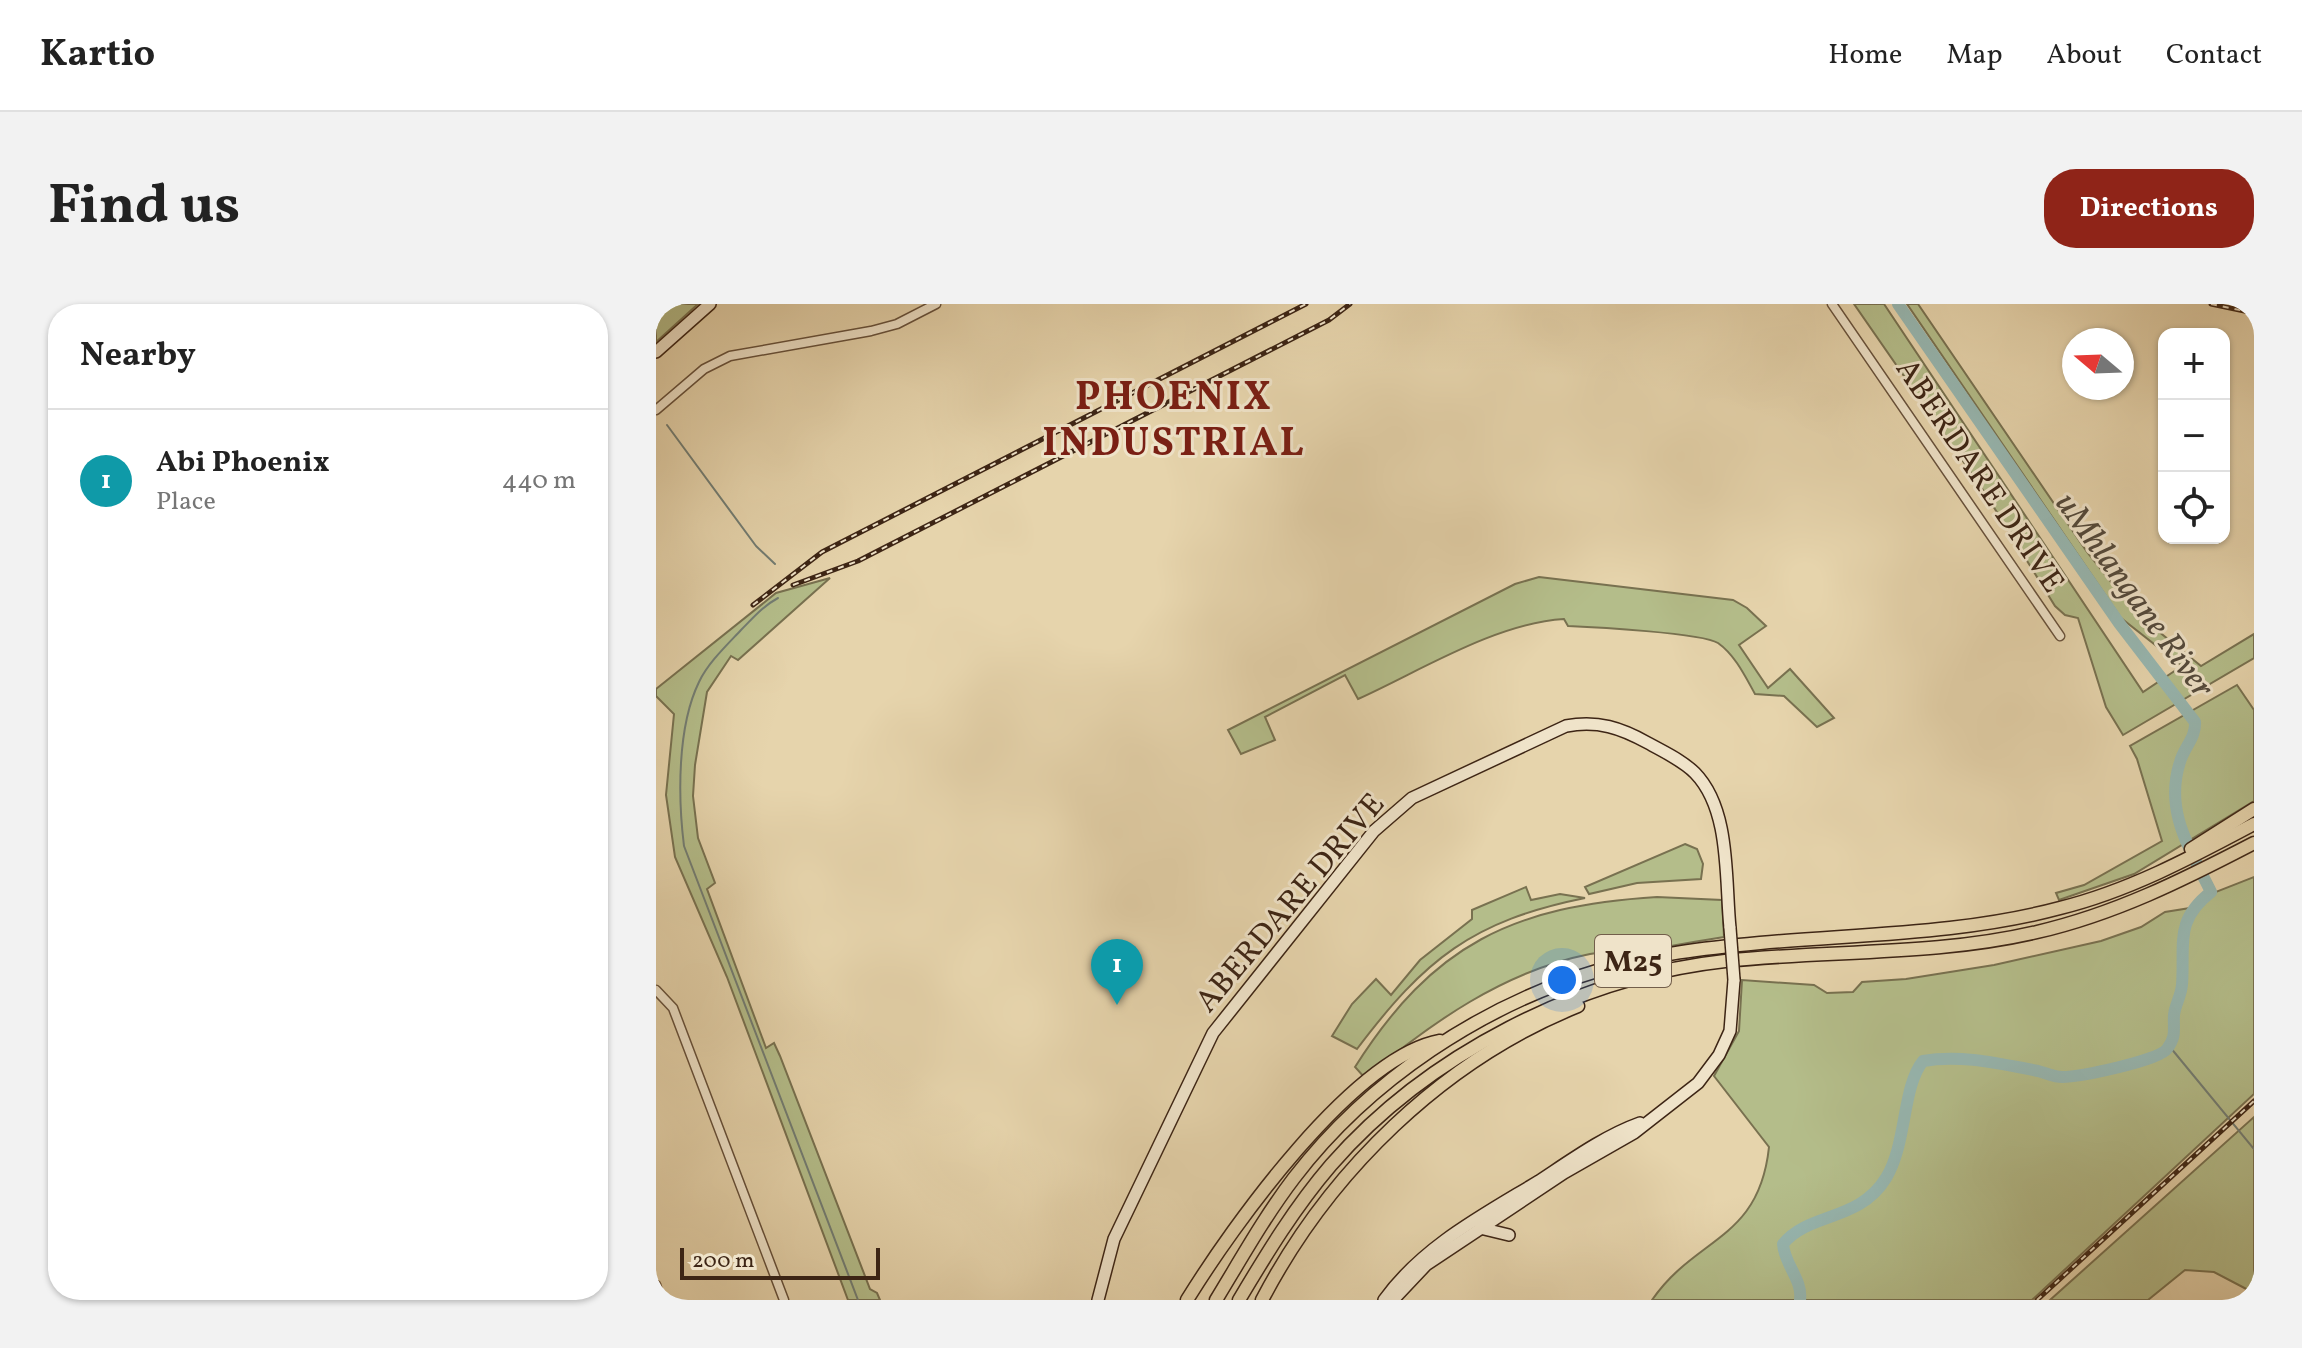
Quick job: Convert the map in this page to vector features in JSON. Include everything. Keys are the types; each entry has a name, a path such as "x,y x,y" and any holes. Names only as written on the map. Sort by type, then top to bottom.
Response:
{"main road":[{"path":"2175,862 2254,809"},
{"path":"2175,862 2254,824"},
{"name":"M25","path":"1239,1300 1295,1210 1330,1166 1370,1126 1406,1095 1455,1062 1540,1014 1614,986 1695,966 2011,937 2073,923 2162,894 2254,843"},
{"path":"2204,873 2254,853"},
{"name":"M25","path":"1216,1300 1268,1214 1319,1148 1372,1096 1448,1041 1541,991 1636,961 1716,948 2001,921 2088,900 2175,862"},
{"path":"1262,1300 1303,1228 1378,1141 1456,1076 1493,1051 1572,1008 1615,991 1695,971 1747,964 1934,952 2030,940 2116,916 2162,894"},
{"path":"1187,1300 1254,1202 1312,1132 1403,1057 1430,1043 1448,1041"}],"street":[{"path":"656,352 710,304"},
{"name":"ABERDARE DRIVE","path":"1832,304 2060,636"},
{"path":"656,410 704,369 730,356 871,331 930,305"},
{"name":"ABERDARE DRIVE","path":"1098,1300 1100,1280 1114,1239 1213,1033 1374,831 1412,798 1566,726 1594,723 1619,728 1683,763 1705,787 1717,815 1730,928 1733,1017 1719,1055 1698,1083 1632,1130"},
{"path":"656,990 673,1008 784,1300"},
{"path":"1393,1300 1426,1265 1632,1130"},
{"path":"1384,1300 1407,1271 1450,1237 1632,1130"},
{"path":"1480,1228 1509,1235"},
{"path":"656,1285 661,1300"}],"green space":[{"path":"656,304 698,304 656,342"},
{"path":"1854,304 1884,304 2143,692 2182,666 2121,618 1907,304 1918,304 2087,552 2136,613 2201,666 2254,634 2254,658 2123,735 2106,707 2078,618 2065,615 2055,606 1985,493"},
{"path":"1539,577 1733,600 1766,626 1739,645 1768,688 1790,669 1834,718 1817,727 1784,696 1755,694 1735,660 1718,643 1708,639 1670,633 1568,626 1564,619 1538,622 1485,639 1358,699 1345,675 1265,717 1275,740 1241,754 1228,730 1515,584"},
{"path":"830,578 738,660 731,656 707,692 693,796 698,838 715,883 707,889 766,1048 774,1043 780,1056 870,1289 877,1293 880,1300 848,1300 727,977 675,857 666,795 674,714 656,696 656,689 776,593"},
{"path":"2237,685 2254,710 2254,801 2134,874 2059,900 2056,893 2084,885 2162,841 2137,759 2130,746"},
{"path":"1685,844 1697,849 1703,864 1701,879 1637,883 1589,894 1585,887"},
{"path":"2254,877 2254,1094 2032,1300 1652,1300 1687,1262 1739,1220 1753,1202 1763,1178 1769,1147 1714,1076 1739,1031 1742,980 1814,985 1827,993 1853,992 1862,982 1906,979 1994,965 2101,941 2141,927 2165,912 2196,907 2213,893"},
{"path":"1526,887 1531,900 1560,894 1585,898 1511,919 1454,948 1405,991 1357,1049 1332,1036 1352,1004 1376,979 1391,995 1420,960 1472,919 1472,910"},
{"path":"1657,897 1722,900 1724,937 1639,951 1590,954 1558,962 1498,986 1470,1002 1416,1038 1365,1078 1355,1067 1384,1025 1415,990 1447,962 1481,939 1519,922 1560,910"},
{"path":"2254,1117 2254,1293 2214,1272 2185,1270 2148,1300 2050,1300"}],"waterway":[{"name":"uMhlangane River","path":"1800,1300 1799,1286 1783,1244 1806,1226 1862,1202 1886,1178 1898,1149 1911,1085 1923,1061 1981,1061 2062,1077 2118,1068 2161,1054 2173,1036 2182,985 2186,923 2199,903 2211,892 2188,845 2175,797 2180,762 2194,733 2195,722 2119,623 1898,304"},
{"path":"667,425 756,546 775,564"},
{"path":"778,598 758,612 718,655 703,675 692,700 681,763 684,846 858,1300"},
{"path":"2175,1038 2170,1047 2254,1149"}],"railway":[{"path":"753,605 822,552 1306,304"},
{"path":"793,585 858,561 1329,320 1350,304"},
{"path":"2211,304 2254,313"},
{"path":"2037,1300 2254,1101"}],"place":[{"name":"Abi Phoenix","path":"1117,1005"}],"district":[{"name":"PHOENIX INDUSTRIAL","path":"1174,418"}]}
